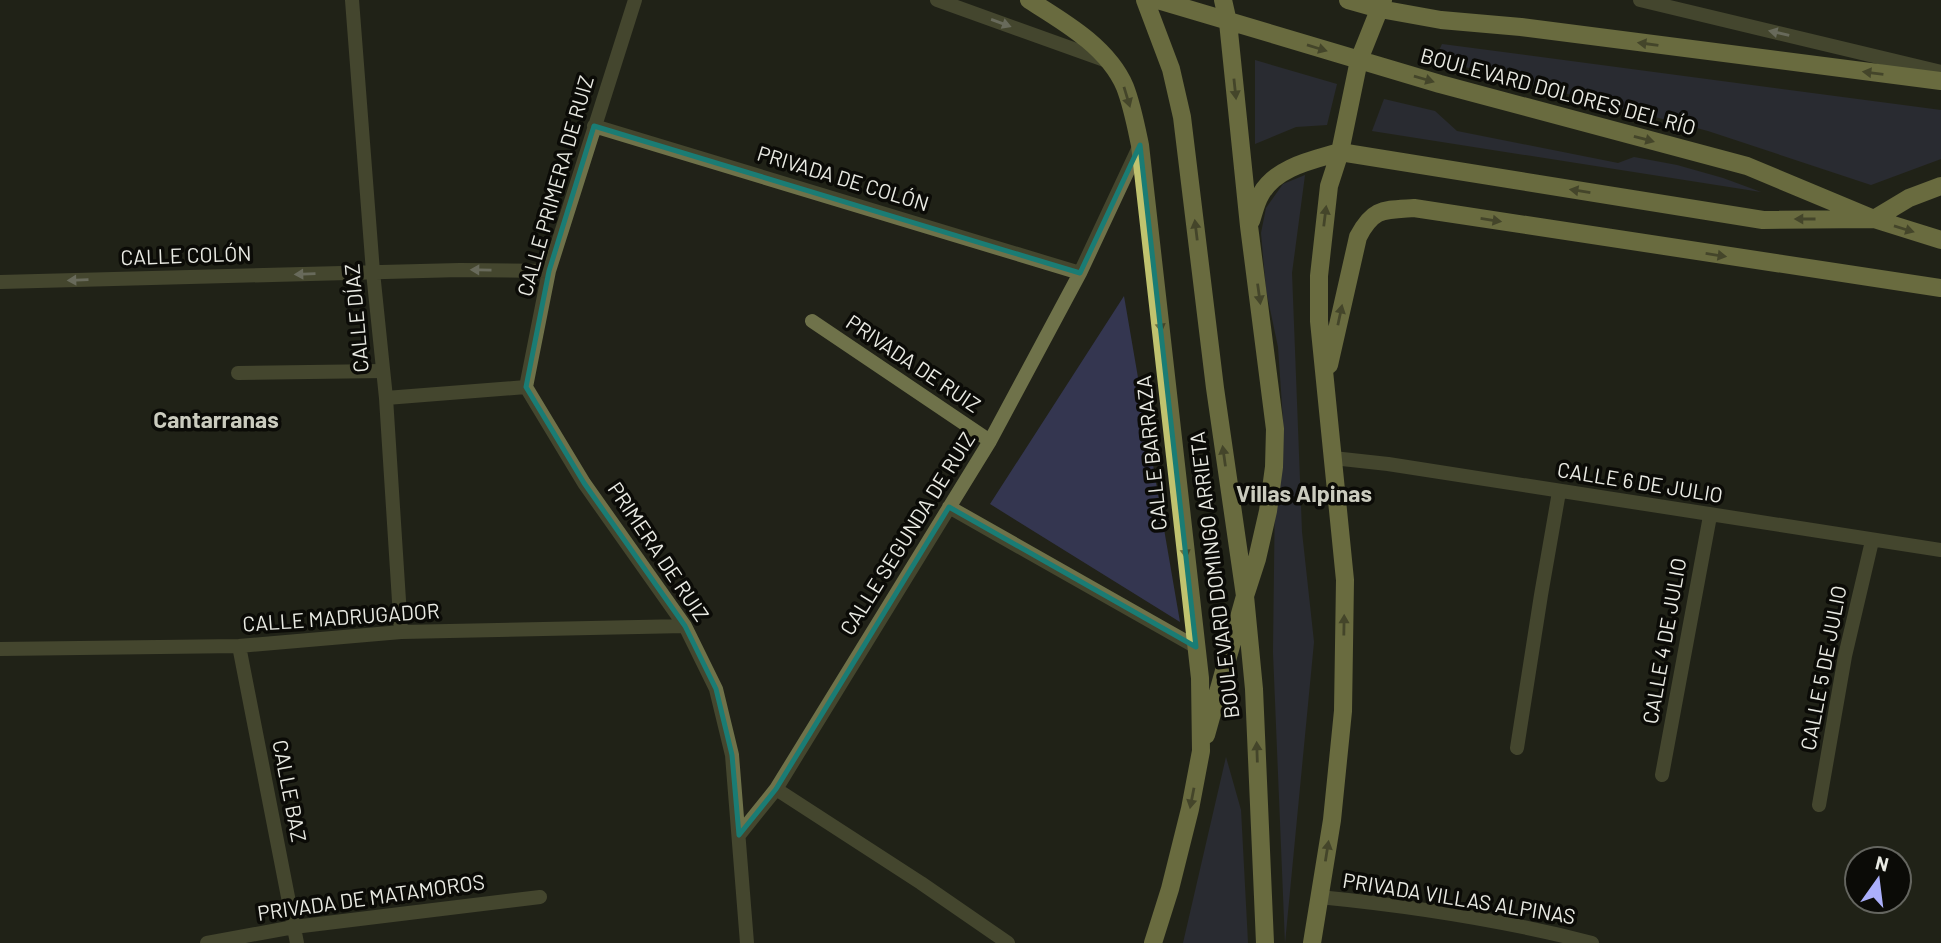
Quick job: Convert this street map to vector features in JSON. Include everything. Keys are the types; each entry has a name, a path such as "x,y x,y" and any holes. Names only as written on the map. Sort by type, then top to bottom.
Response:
{"main road":[{"name":"CALLE BARRAZA","path":"1029,0 1071,27 1110,62 1125,87 1140,145 1200,678 1200,751 1170,889 1153,943"},
{"name":"BOULEVARD DOMINGO ARRIETA","path":"1145,0 1171,69 1182,117 1215,388 1245,596 1254,689 1265,943"},
{"name":"BOULEVARD DOLORES DEL RÍO","path":"1158,0 1359,60 1747,166 1874,219 1941,240"},
{"path":"1200,751 1257,559 1268,512 1274,467 1275,429 1249,226 1228,22 1223,0"},
{"name":"BOULEVARD DOLORES DEL RÍO","path":"1348,0 1381,4 1441,20 1521,27 1941,81"},
{"path":"1312,943 1332,820 1343,711 1345,580 1319,321 1319,275 1329,186 1340,152 1359,60 1381,4"},
{"path":"1249,226 1261,193 1278,177 1297,164 1340,152 1763,220 1874,219 1909,198 1941,186"},
{"path":"1325,382 1358,237 1368,218 1388,210 1414,208 1941,288"}],"street":[{"name":"CALLE DÍAZ","path":"352,0 373,272 386,398 401,632"},
{"name":"CALLE PRIMERA DE RUIZ","path":"526,387 549,271 635,0"},
{"path":"937,0 1110,62"},
{"path":"1640,0 1941,72"},
{"name":"PRIVADA DE COLÓN","path":"594,126 1080,273"},
{"name":"CALLE SEGUNDA DE RUIZ","path":"739,835 776,789 990,441 1080,273 1140,145"},
{"name":"CALLE COLÓN","path":"0,282 373,272 549,271"},
{"name":"PRIVADA DE RUIZ","path":"812,321 990,441"},
{"path":"238,373 383,372"},
{"path":"386,398 526,387"},
{"name":"PRIMERA DE RUIZ","path":"526,387 584,482 685,626 716,689 732,755 739,835"},
{"name":"CALLE 6 DE JULIO","path":"1333,458 1388,464 1941,550"},
{"path":"1517,748 1559,492"},
{"path":"949,507 1196,647"},
{"name":"CALLE 4 DE JULIO","path":"1662,775 1710,516"},
{"name":"CALLE 5 DE JULIO","path":"1819,805 1845,656 1872,541"},
{"name":"CALLE MADRUGADOR","path":"0,649 239,646 401,632 685,626"},
{"name":"CALLE BAZ","path":"239,646 297,943"},
{"path":"776,789 1008,943"},
{"path":"739,835 747,943"},
{"name":"PRIVADA DE MATAMOROS","path":"207,943 294,927 540,897"},
{"name":"PRIVADA VILLAS ALPINAS","path":"1319,897 1371,902 1538,929 1592,943"}],"highlighted area":[{"path":"594,126 1080,273 1140,145 1196,647 949,507 776,789 739,835 732,755 716,689 685,626 584,483 526,387 549,271"}],"shaded area":[{"path":"1442,44 1941,110 1941,159 1871,185 1708,131 1435,59"},
{"path":"1255,60 1337,84 1327,125 1296,127 1255,144"},
{"path":"1384,99 1435,111 1457,131 1618,163 1634,157 1677,165 1761,192 1372,131"},
{"path":"1305,175 1292,273 1302,532 1314,642 1285,943 1273,652 1275,489 1283,420 1278,347 1266,290 1261,233 1266,208 1283,184"},
{"path":"1124,296 1180,622 990,504"},
{"path":"1226,757 1241,810 1248,943 1183,943"}],"district":[{"name":"Cantarranas","path":"216,420"},
{"name":"Villas Alpinas","path":"1304,494"}]}
